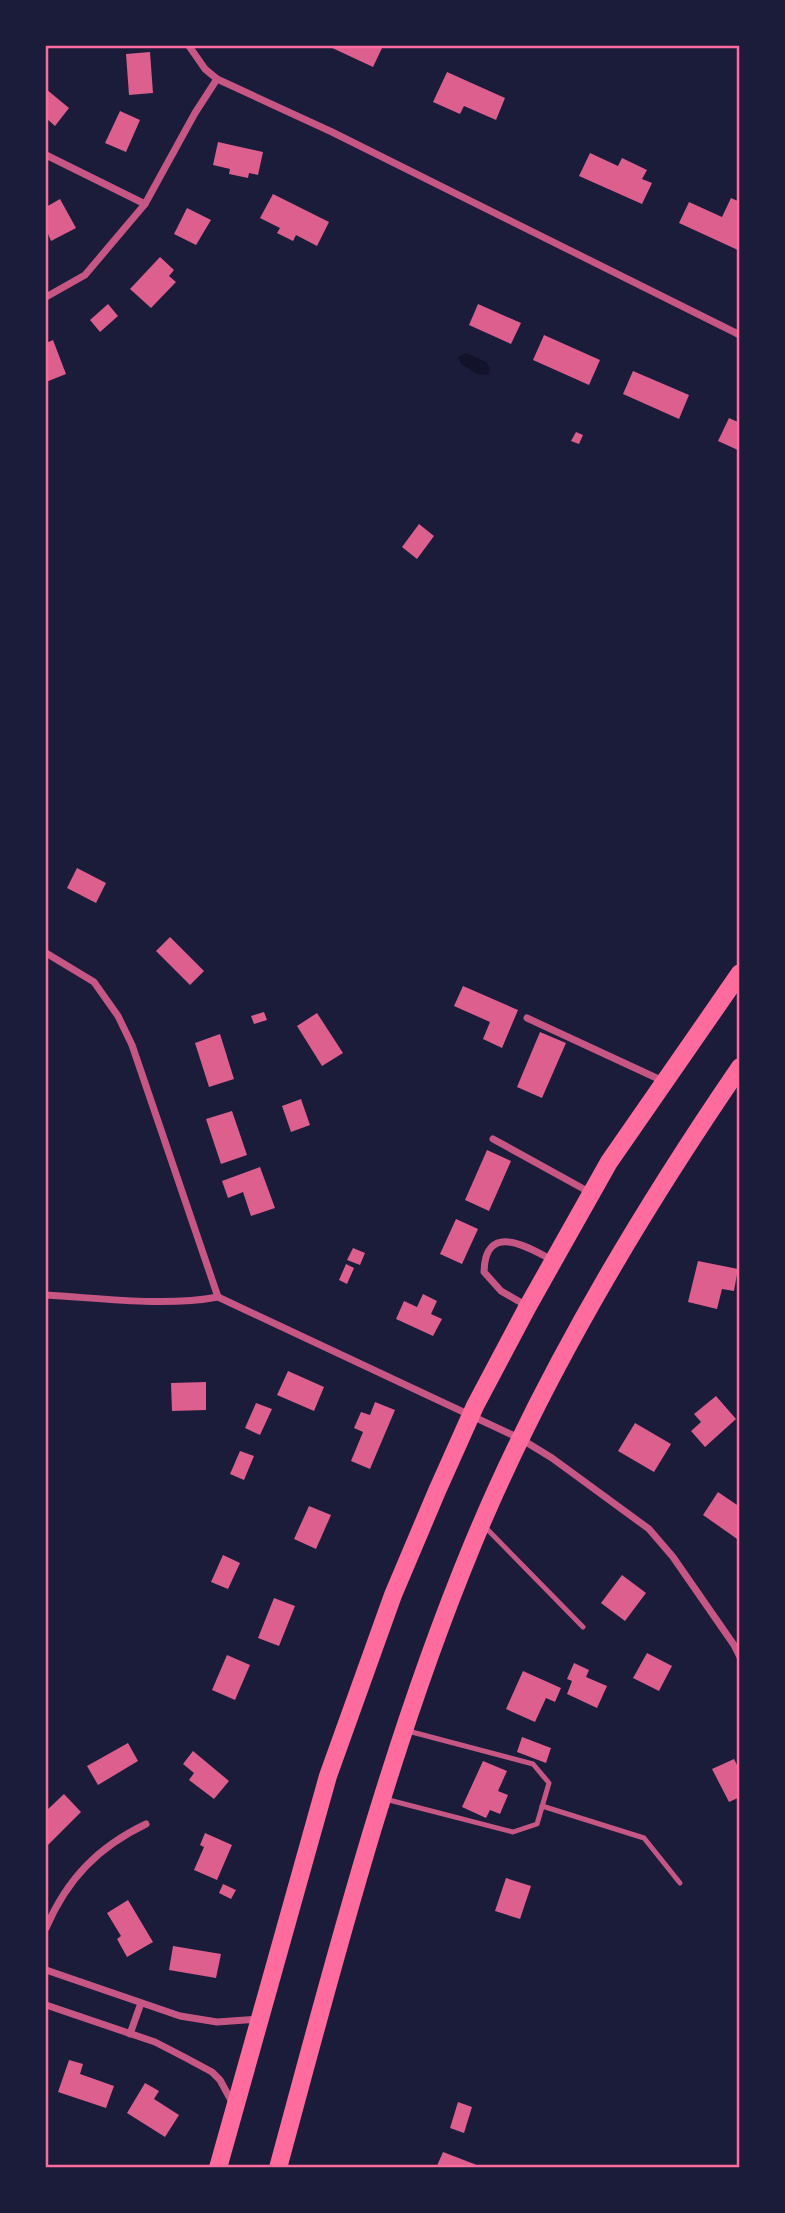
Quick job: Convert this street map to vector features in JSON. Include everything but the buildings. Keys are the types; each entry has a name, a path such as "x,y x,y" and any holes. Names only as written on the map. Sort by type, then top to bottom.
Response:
{"highway":[{"path":"218,2168 328,1776 347,1719 393,1595 471,1416 528,1306 609,1163 740,973"},
{"path":"278,2168 382,1798 438,1632 482,1524 521,1439 608,1275 740,1067"}],"street":[{"path":"189,46 205,69 217,79 332,132 740,335"},
{"path":"46,297 85,275 145,204 217,79"},
{"path":"46,155 145,204"},
{"path":"46,953 94,982 118,1016 132,1045 218,1297"},
{"path":"527,1018 664,1081"},
{"path":"492,1139 592,1194"},
{"path":"528,1306 500,1291 484,1272 484,1260 490,1248 499,1242 516,1242 553,1261"},
{"path":"46,1295 184,1301 218,1297 521,1439 592,1485 649,1529 696,1588 740,1657"},
{"path":"46,1928 65,1892 101,1850 120,1836 146,1824"},
{"path":"46,1970 141,2003 203,2020 260,2019"},
{"path":"130,2034 141,2003"},
{"path":"46,2005 155,2042 212,2072 220,2080 235,2106"}],"lane":[{"path":"482,1524 583,1627"},
{"path":"382,1798 513,1832 537,1824 549,1783 533,1764 404,1729"},
{"path":"542,1806 644,1838 680,1883"}],"shaded area":[{"path":"466,353 486,362 490,368 488,375 477,374 461,364 458,357"}]}
